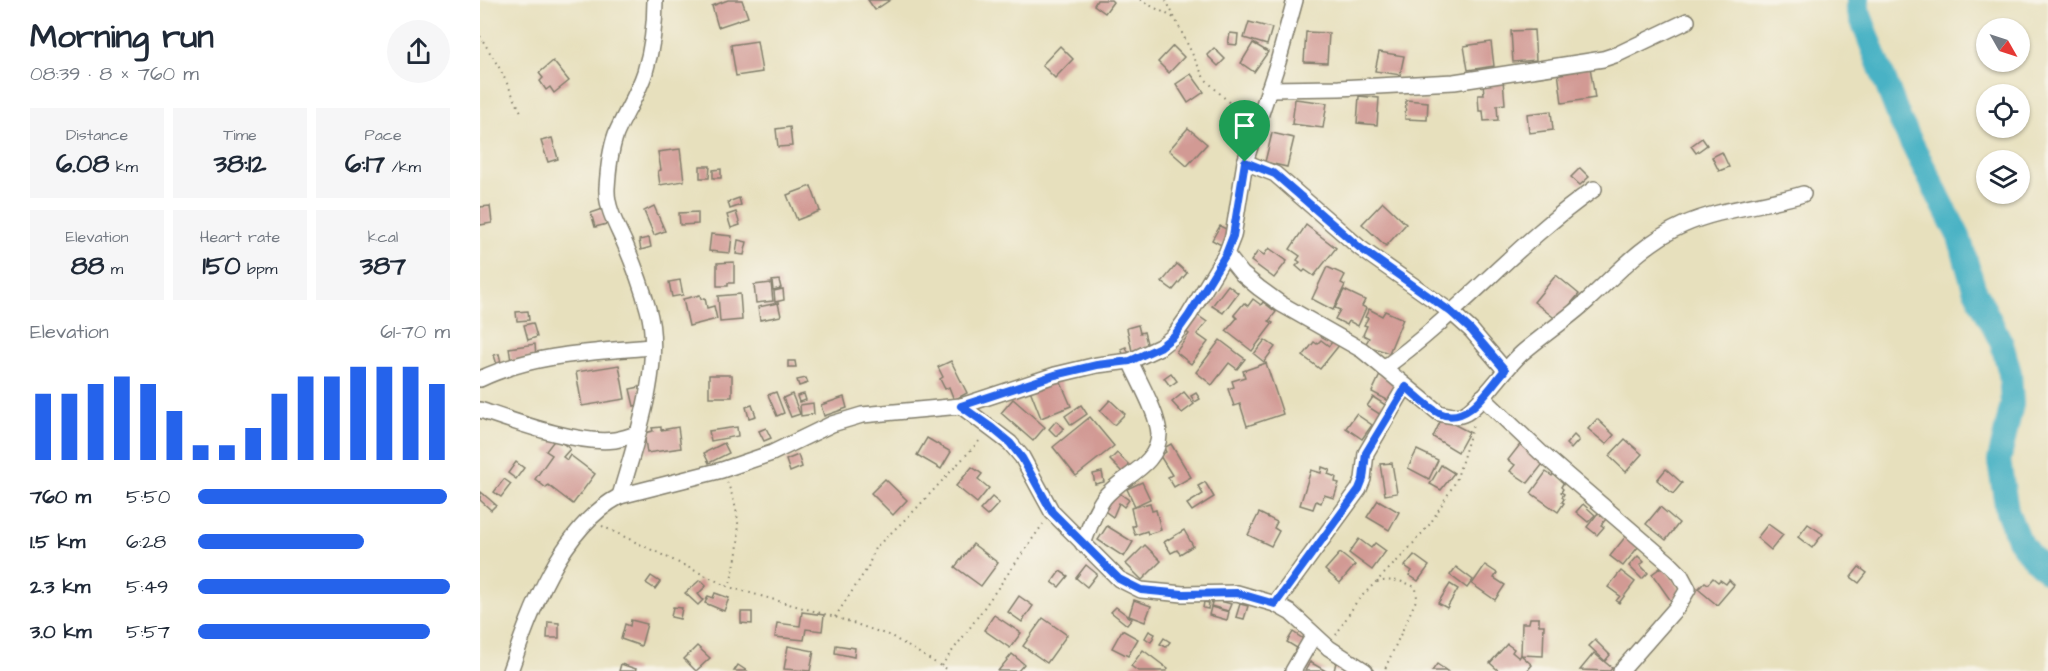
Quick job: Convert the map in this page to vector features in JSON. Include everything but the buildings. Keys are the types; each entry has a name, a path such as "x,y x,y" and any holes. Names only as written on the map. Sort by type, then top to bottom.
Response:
{"street":[{"path":"620,496 648,391 652,366 649,311 639,279 610,211 607,191 616,135 645,72 651,48 655,0"},
{"path":"510,671 543,586 567,546 588,519 620,496 722,470 772,453 832,424 862,415 961,406 1055,375 1097,365 1130,361 1160,347 1174,336 1226,254 1233,236 1245,162 1295,0"},
{"path":"1269,89 1454,82 1603,59 1634,47 1660,32 1687,21"},
{"path":"1245,162 1275,174 1360,248 1451,312 1471,330 1505,370"},
{"path":"1384,368 1413,348 1544,228 1594,189"},
{"path":"1226,254 1242,274 1281,304 1362,350 1439,413 1451,416 1467,412 1519,356 1640,254 1681,225 1755,204 1803,194"},
{"path":"480,379 501,369 533,361 576,354 651,347"},
{"path":"1083,544 1093,515 1105,497 1145,464 1157,447 1159,432 1154,414 1130,361"},
{"path":"1275,604 1359,489 1363,479 1366,453 1406,387"},
{"path":"1479,401 1680,574 1688,589 1684,597 1621,671"},
{"path":"961,406 1010,443 1022,458 1052,512 1119,579 1141,590 1183,594 1237,593 1275,604 1291,614 1357,669"},
{"path":"480,410 546,430 595,440 614,440 637,434"},
{"path":"1293,671 1314,635"}],"path":[{"path":"1140,0 1176,19"},
{"path":"1166,0 1204,78 1256,128"},
{"path":"480,36 500,69 521,112"},
{"path":"1329,648 1357,601 1430,524 1456,480 1479,401"},
{"path":"835,617 868,567 875,548 914,511 992,428"},
{"path":"722,470 732,494 740,525 738,557 729,587"},
{"path":"941,666 1052,512"},
{"path":"588,519 729,587 835,617 891,636 949,671"},
{"path":"1374,583 1386,580 1398,581 1416,588 1417,598 1401,629 1384,671"}],"waterway":[{"path":"1858,0 1858,10 1900,120 1959,237 1974,288 2002,344 2010,373 2012,404 1999,461 2007,511 2018,539 2030,555 2048,572"}],"route":[{"path":"1245,162 1275,174 1360,248 1451,312 1471,330 1505,370 1476,404 1460,415 1451,416 1439,413 1406,387 1370,444 1364,461 1363,479 1352,501 1275,604 1237,593 1183,594 1141,590 1119,579 1052,512 1022,458 1010,443 961,406 1055,375 1097,365 1130,361 1160,347 1174,336 1226,254 1233,236 1245,162"}]}
